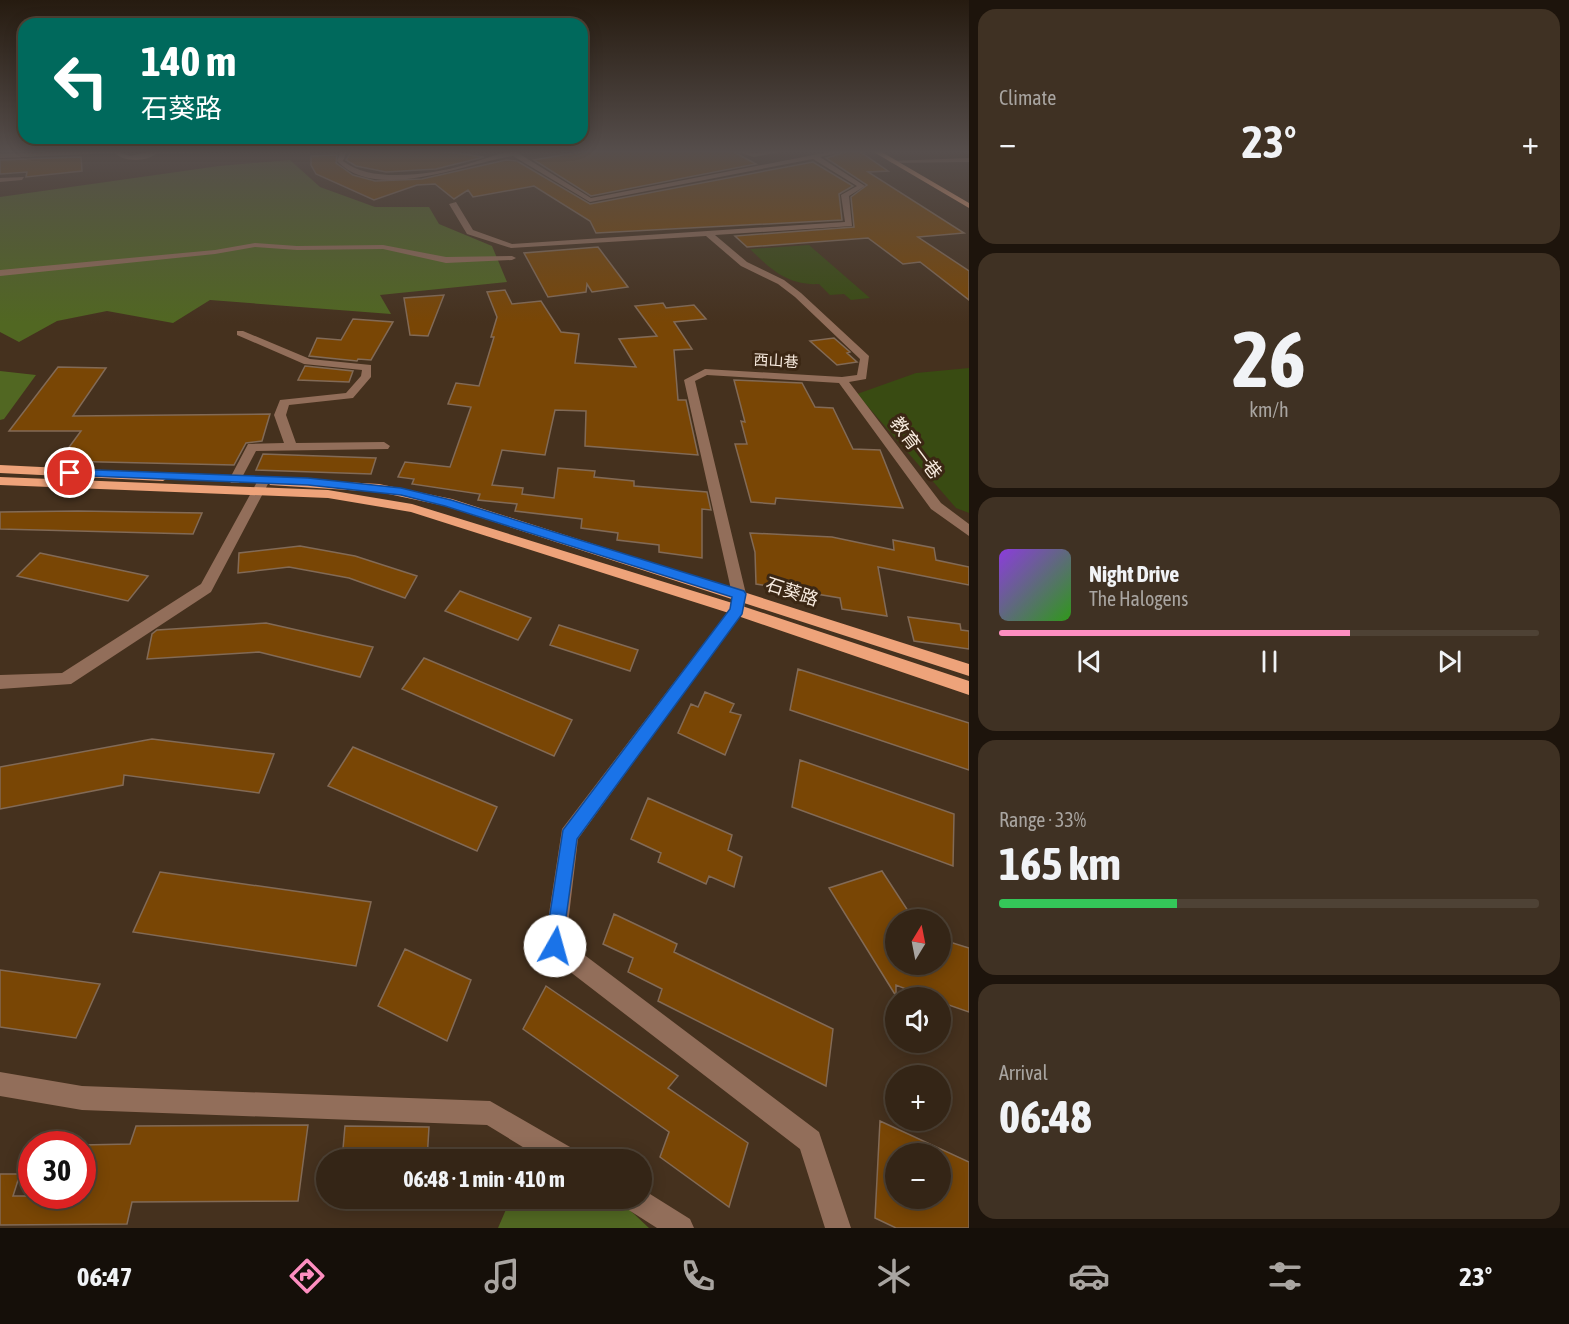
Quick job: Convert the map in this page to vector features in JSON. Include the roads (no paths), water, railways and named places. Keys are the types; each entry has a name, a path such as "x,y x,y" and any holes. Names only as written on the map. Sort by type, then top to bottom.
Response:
{"main road":[{"path":"0,469 235,480 261,486"},
{"path":"0,481 261,486 354,497 432,513 738,602 969,688"},
{"name":"石葵路","path":"738,602 969,670"}],"street":[{"path":"456,208 470,232 511,246 849,224 847,208"},
{"path":"708,233 744,264 781,282 798,294 865,358 862,377 842,380"},
{"path":"0,273 215,252 255,245 297,248 383,247 446,260 512,258"},
{"path":"240,333 308,362 367,366 366,377 349,396 284,402 280,415 292,448"},
{"name":"西山巷","path":"738,602 689,380 705,372 842,380"},
{"name":"教育一巷","path":"842,380 936,506 969,531"},
{"path":"235,480 252,447 384,446"},
{"path":"0,681 65,679 206,588 261,486"},
{"path":"738,602 569,836 555,946 810,1141 838,1228"},
{"path":"0,1084 82,1098 490,1113 550,1149"},
{"path":"651,1209 681,1228"}]}
